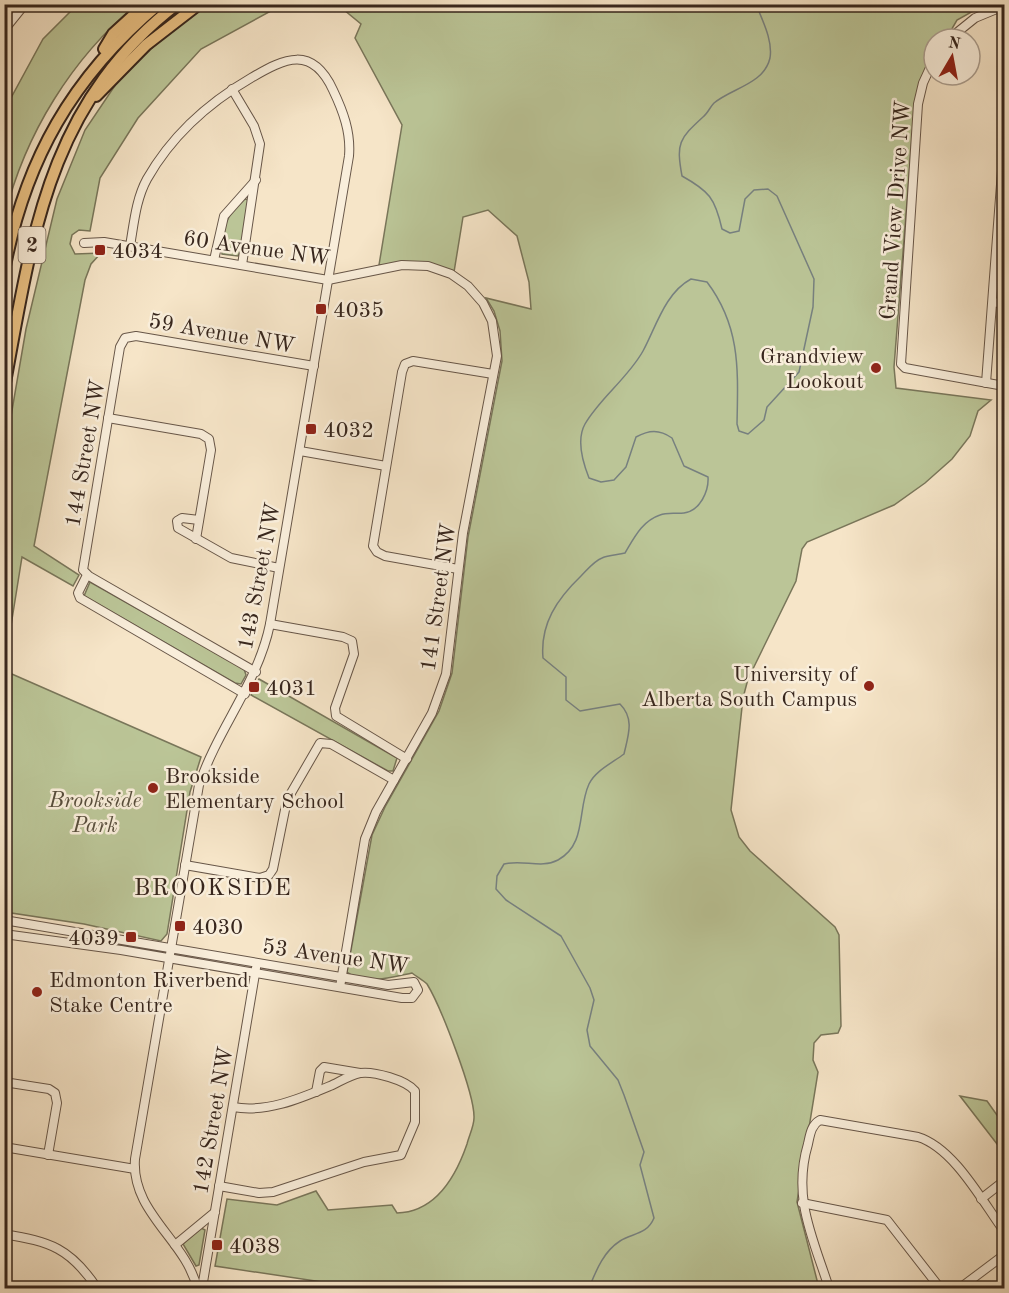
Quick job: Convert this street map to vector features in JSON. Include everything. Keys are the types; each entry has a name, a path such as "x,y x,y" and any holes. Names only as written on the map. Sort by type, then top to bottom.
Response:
{"highway":[{"path":"86,78 113,34 146,4"},
{"name":"2","path":"4,271 31,172 65,107 113,46 159,4"},
{"name":"2","path":"5,388 24,282 41,210 60,155 83,108 127,48 177,4"},
{"path":"83,108 146,45 198,4"}],"street":[{"path":"4,30 25,4"},
{"path":"964,27 975,18 1005,6"},
{"name":"143 Street NW","path":"135,1169 185,865 203,775 215,747 256,672 270,624 350,150 345,118 331,86 318,68 306,61 293,59 276,63 232,89"},
{"name":"Grand View Drive NW","path":"922,87 918,111 902,367 986,383"},
{"path":"130,246 140,196 150,175 200,112 232,89 259,139 260,154 242,265"},
{"path":"1005,145 986,383 1005,386"},
{"path":"214,260 226,212 256,180"},
{"name":"60 Avenue NW","path":"84,243 104,242 328,280 402,265 428,266 463,282 483,303"},
{"path":"993,302 1005,304"},
{"name":"141 Street NW","path":"340,987 365,839 394,780 432,713 446,674 458,569 493,374 496,341 492,321 483,303"},
{"name":"59 Avenue NW","path":"125,338 136,336 314,366"},
{"name":"144 Street NW","path":"87,574 83,562 120,347 125,338"},
{"path":"458,569 385,556 375,550 373,540 402,372 408,362 417,361 493,374"},
{"path":"108,418 201,434 209,439 211,450 196,539"},
{"path":"300,451 386,466"},
{"path":"199,520 184,518 177,523 179,530 231,558 279,568"},
{"path":"244,694 90,604 78,594 87,574 256,672"},
{"path":"270,624 343,637 352,641 354,654 335,708 336,717 407,759"},
{"path":"185,865 260,878 269,875 273,869 283,813 289,794 314,748 322,742 332,744 394,780"},
{"name":"53 Avenue NW","path":"4,934 169,958 409,998 415,996 418,990 414,982 388,985 5,920"},
{"name":"142 Street NW","path":"202,1288 257,963"},
{"path":"219,1186 255,1193 273,1192 364,1162 392,1159 401,1155 415,1122 415,1090 408,1083 324,1067 320,1071 316,1092"},
{"path":"233,1107 261,1109 316,1092 360,1073"},
{"path":"4,1082 49,1089 56,1095 48,1155"},
{"path":"829,1288 802,1203 801,1169 816,1123 824,1120 918,1137 939,1147 1005,1231"},
{"path":"4,1147 135,1169 146,1205 192,1270 197,1288"},
{"path":"981,1199 1005,1181"},
{"path":"802,1203 888,1220 940,1288"},
{"name":"142 Street NW","path":"175,1245 215,1212"},
{"path":"4,1234 42,1241 64,1251 97,1288"},
{"path":"960,1288 1005,1255"}],"green space":[{"path":"78,4 136,5 91,49 54,100 25,155 5,215 5,109 43,39"},
{"path":"206,4 282,5 201,49 138,118 100,178 90,231 79,230 72,235 70,244 75,254 101,253 91,264 85,280 34,546 79,575 73,586 22,557 5,663 5,451 26,329 57,199 85,130 120,78 168,33"},
{"path":"338,5 984,5 957,20 953,27 922,27 922,79 914,113 894,367 896,388 991,400 978,411 970,436 952,459 925,483 894,505 807,542 802,549 796,581 748,679 743,698 731,810 739,837 750,851 835,927 839,935 841,1026 838,1033 821,1035 814,1043 813,1060 818,1072 797,1202 819,1288 362,1288 215,1266 227,1199 277,1205 316,1191 328,1210 392,1205 397,1213 411,1211 433,1199 450,1180 462,1156 474,1121 473,1106 463,1071 448,1029 427,984 412,973 370,980 347,972 372,835 385,807 439,711 452,673 468,537 502,361 500,331 494,311 486,298 531,309 529,282 517,236 488,210 463,217 454,272 424,263 379,265 402,125 355,38 361,24"},
{"path":"245,199 249,200 240,253 238,256 222,254 223,230 229,216"},
{"path":"90,582 244,669 246,675 241,684 235,683 84,596"},
{"name":"Brookside Park","path":"5,671 201,757 190,792 167,934 161,941 84,924 5,912"},
{"path":"259,679 397,758 393,771 388,771 251,695"},
{"path":"960,1096 987,1101 1004,1125 1004,1153"},
{"path":"201,1228 205,1230 199,1265 196,1266 183,1244"}],"waterway":[{"path":"589,1288 601,1262 614,1245 643,1231 654,1218 640,1165 644,1152 618,1080 590,1046 587,1030 594,1000 590,988 561,936 506,900 496,889 497,876 504,864 552,863 567,853 577,836 589,784 600,771 624,754 627,741 628,716 620,704 580,711 566,700 566,677 543,658 544,634 552,613 572,585 593,563 605,557 625,553 648,521 660,515 684,513 695,508 702,500 707,488 708,477 684,466 672,438 663,433 654,432 636,437 626,467 614,480 601,482 589,478 581,444 585,424 598,405 637,361 662,311 674,293 691,279 707,282 718,299 732,333 737,368 739,431 748,434 764,420 767,407 799,372 813,307 814,279 777,196 768,189 754,190 745,199 739,231 730,233 722,229 717,210 709,196 699,186 682,176 680,165 681,142 689,131 714,103 754,80 767,67 771,51 770,44 756,4"}],"place":[{"name":"4034","path":"100,250"},
{"name":"4035","path":"321,309"},
{"name":"Grandview Lookout","path":"876,368"},
{"name":"4032","path":"311,429"},
{"name":"University of Alberta South Campus","path":"869,686"},
{"name":"4031","path":"254,687"},
{"name":"Brookside Elementary School","path":"153,788"},
{"name":"4030","path":"180,926"},
{"name":"4039","path":"131,937"},
{"name":"Edmonton Riverbend Stake Centre","path":"37,992"},
{"name":"4038","path":"217,1245"}],"district":[{"name":"BROOKSIDE","path":"213,887"}]}
